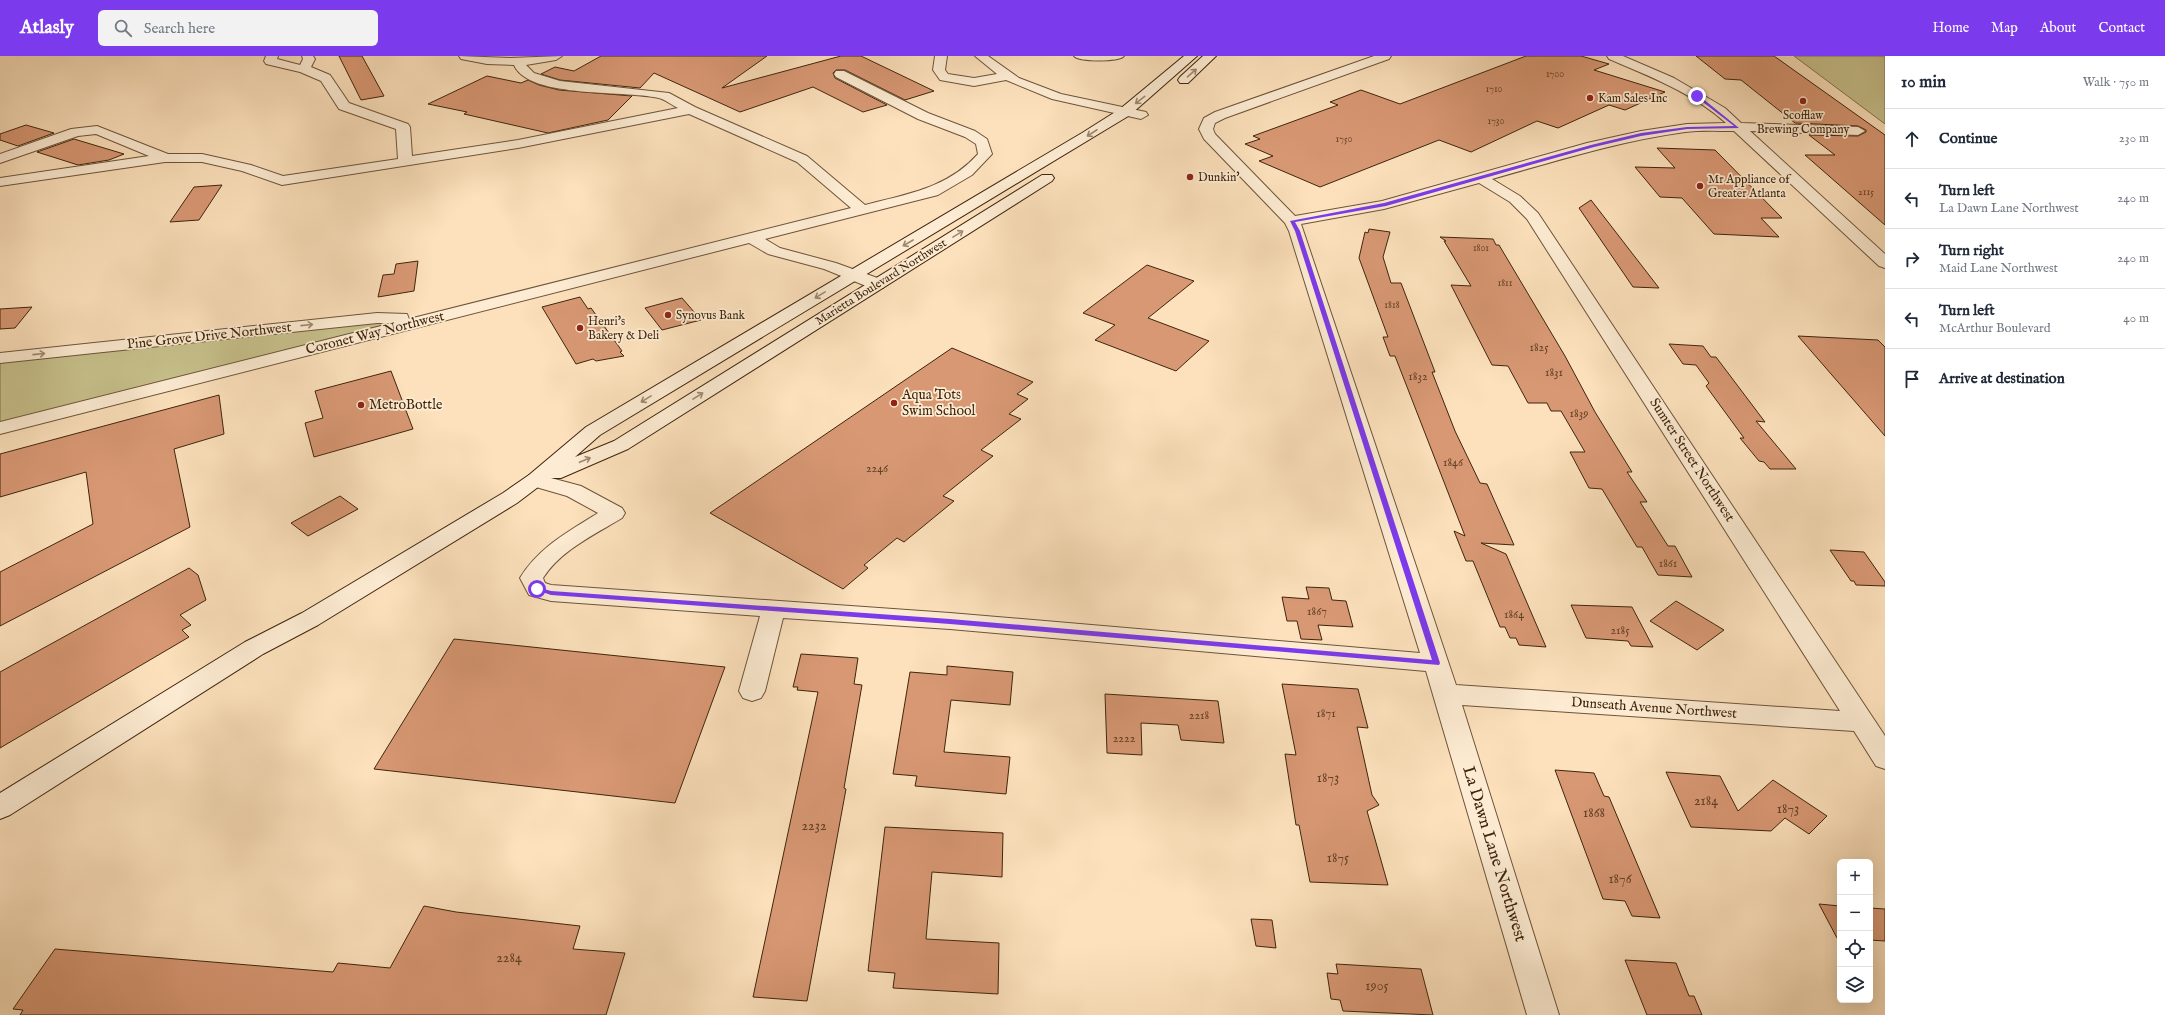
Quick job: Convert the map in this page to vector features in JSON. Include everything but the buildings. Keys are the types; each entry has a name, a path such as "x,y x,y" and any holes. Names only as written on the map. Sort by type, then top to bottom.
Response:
{"street":[{"path":"272,56 270,61 305,62 326,78 344,106 403,127 404,163"},
{"path":"465,56 488,61 518,61 556,56"},
{"path":"942,56 939,70 944,77 974,82 1009,76"},
{"path":"981,56 1009,76 1056,96 1141,115"},
{"path":"1080,56 1118,56"},
{"path":"0,807 254,648 310,619 536,480 593,430 853,275 1045,163 1125,112 1191,56"},
{"path":"1112,137 1141,115 1210,56"},
{"path":"536,480 574,491 614,513 564,544 538,565 531,578 537,589 551,593 950,621 1436,663 1298,231 1292,221 1209,136 1206,129 1209,121 1224,113 1385,56"},
{"path":"1613,56 1663,78 1697,96 1738,127 1882,258"},
{"path":"518,61 521,68 530,76 559,85 665,96 690,110 802,159 862,209"},
{"name":"Coronet Way Northwest","path":"0,428 833,216 933,192 958,180 972,170 985,154 982,142 970,134 923,116 840,74"},
{"path":"0,182 165,158 202,158 246,168 282,181 518,144 690,110"},
{"path":"1292,221 1384,205 1592,146 1641,135 1687,128 1738,127 1858,131"},
{"path":"0,159 76,132 96,130 165,158"},
{"name":"Marietta Boulevard Northwest","path":"536,480 621,445 1058,171"},
{"name":"Sumter Street Northwest","path":"1481,178 1515,199 1533,216 1885,758"},
{"path":"751,238 774,251 853,275 877,284"},
{"name":"Pine Grove Drive Northwest","path":"0,358 377,318 398,317 418,322"},
{"path":"752,692 774,608"},
{"name":"La Dawn Lane Northwest","path":"1436,663 1543,1015"},
{"name":"Dunseath Avenue Northwest","path":"1446,694 1862,722"}],"shaded area":[{"path":"1794,56 1885,56 1885,124"},
{"path":"407,319 0,425 0,360"}],"place":[{"name":"Kam Sales Inc","path":"1590,98"},
{"name":"Scofflaw Brewing Company","path":"1803,101"},
{"name":"Dunkin'","path":"1190,177"},
{"name":"Mr Appliance of Greater Atlanta","path":"1700,186"},
{"name":"Synovus Bank","path":"668,315"},
{"name":"Henri's Bakery & Deli","path":"580,328"},
{"name":"Aqua Tots Swim School","path":"894,403"},
{"name":"MetroBottle","path":"361,405"}],"route":[{"path":"537,589 551,593 950,621 1436,663 1298,231 1292,221 1341,214 1384,205 1592,146 1641,135 1687,128 1738,127 1720,111 1697,96"}]}
